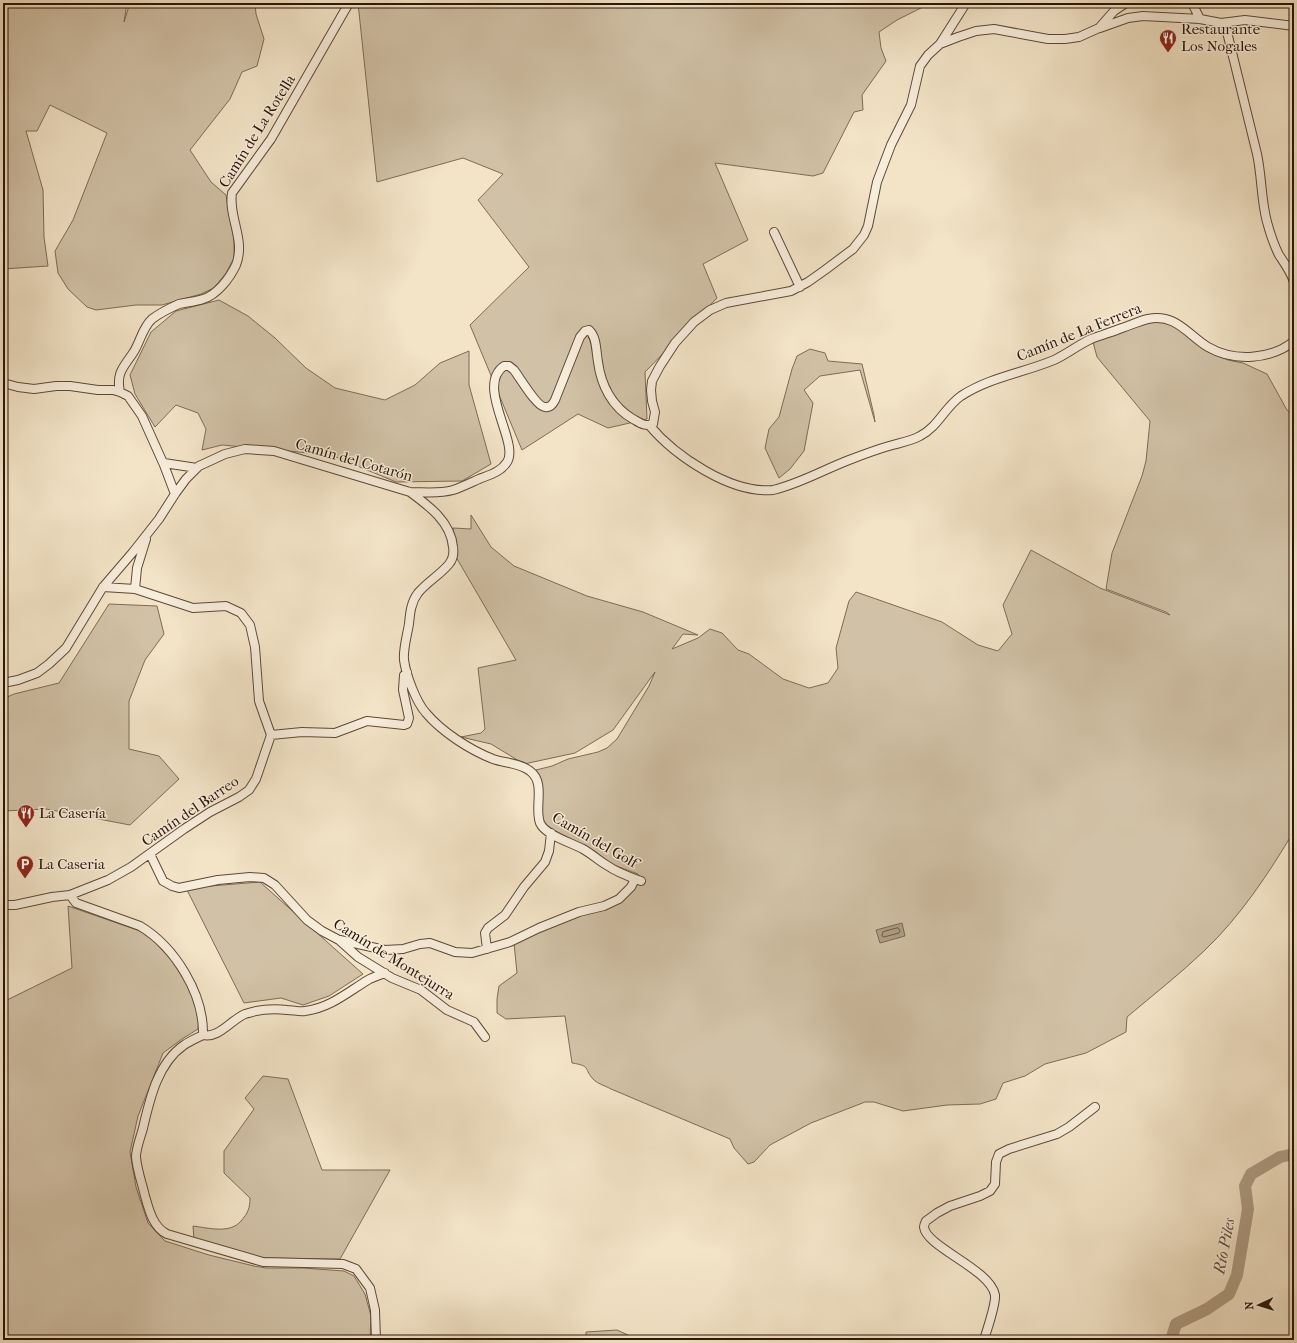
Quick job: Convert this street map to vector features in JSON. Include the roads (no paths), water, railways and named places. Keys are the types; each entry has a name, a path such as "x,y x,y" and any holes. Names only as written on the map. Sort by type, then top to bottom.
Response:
{"street":[{"name":"Camín de La Rotella","path":"120,392 118,382 119,374 134,352 148,324 160,313 179,304 203,300 214,294 235,265 238,257 239,244 231,203 232,193 271,140 349,3"},
{"path":"649,425 653,424 655,419 651,390 652,381 675,343 694,322 710,310 726,303 791,291 825,270 848,252 864,235 868,226 877,182 891,145 911,105 920,66 928,55 940,44 966,3"},
{"path":"1099,28 1114,11 1126,3"},
{"path":"1192,3 1200,19"},
{"path":"940,44 976,31 994,29 1048,38 1065,39 1079,37 1128,18 1144,16 1200,19 1221,23 1245,20 1294,26"},
{"path":"1221,23 1226,28 1228,34 1257,154 1267,222 1279,253 1289,269 1294,282"},
{"path":"774,232 800,286"},
{"name":"Camín de La Ferrera","path":"649,425 659,437 684,458 716,476 751,490 773,490 837,464 919,437 935,426 956,401 980,386 995,379 1053,360 1091,339 1146,319 1162,318 1170,320 1182,326 1209,348 1242,358 1261,356 1271,353 1290,345 1294,341"},
{"name":"Camín del Cotarón","path":"3,683 18,680 37,673 66,648 103,587 159,519 175,494 196,468 225,454 246,449 274,451 410,492 433,493 453,490 496,473 508,461 510,454 509,445 495,397 496,380 499,369 504,366 509,366 514,370 538,403 547,408 556,400 580,337 585,331 589,330 592,332 594,338 598,365 603,383 612,401 625,415 642,424 649,425"},
{"path":"3,383 34,389 70,386 120,392 128,396 142,416 164,464 175,494"},
{"path":"164,464 196,468"},
{"name":"Camín del Golf","path":"410,492 436,513 446,526 453,540 454,554 449,563 418,593 413,601 404,660 414,693 424,712 439,727 468,746 493,759 520,766 530,771 536,779 538,788 538,818 541,825 551,834 584,849 609,867 638,880 619,899 604,906 579,912 539,928 510,942 487,949"},
{"path":"135,589 137,568 147,534"},
{"path":"103,587 135,589 193,608 226,606 241,614 250,625 252,632 255,647 259,701 271,735 302,732 335,732 364,721 404,725 407,724 409,718 403,690 404,674 407,672"},
{"name":"Camín del Barreo","path":"3,906 70,895 108,880 131,867 210,812 249,790 256,779 271,735"},
{"path":"339,940 384,950 403,949 430,943 463,954 487,949 485,932 505,915 524,887 545,862 550,851 551,834"},
{"name":"Camín de Montejurra","path":"150,854 163,881 179,888 218,880 243,877 264,878 276,885 307,920 322,931 339,940 358,957 392,978 421,990 447,1010 474,1022 485,1037"},
{"path":"70,895 76,903 140,926 163,944 178,962 190,982 201,1014 203,1035"},
{"path":"376,1340 375,1310 370,1288 356,1269 343,1264 263,1262 167,1234 160,1230 154,1222 147,1203 136,1156 146,1115 160,1074 171,1057 184,1045 203,1035 208,1036 216,1034 239,1017 257,1010 272,1008 304,1012 333,1003 370,979 385,973"},
{"path":"984,1340 993,1310 995,1295 990,1284 978,1273 929,1237 924,1228 926,1221 950,1206 990,1191 995,1184 998,1154 1009,1149 1057,1134 1069,1127 1095,1107"}],"water":[{"path":"902,923 905,936 880,943 876,930"}],"waterway":[{"name":"Río Piles","path":"1171,1340 1176,1324 1207,1309 1229,1294 1237,1275 1248,1209 1245,1186 1251,1174 1280,1157 1294,1154"}],"place":[{"name":"Restaurante Los Nogales","path":"1168,53"},
{"name":"La Casería","path":"26,828"},
{"name":"La Caseria","path":"25,879"}]}
